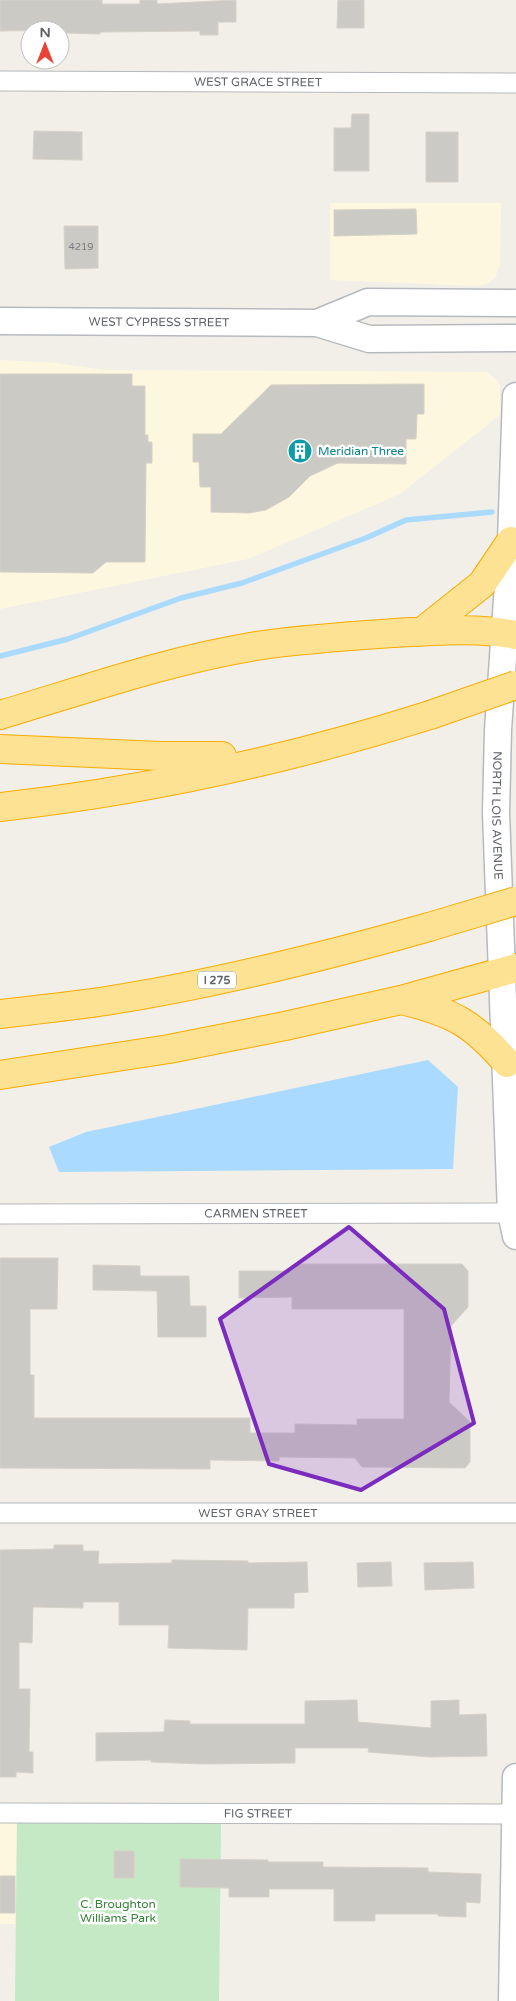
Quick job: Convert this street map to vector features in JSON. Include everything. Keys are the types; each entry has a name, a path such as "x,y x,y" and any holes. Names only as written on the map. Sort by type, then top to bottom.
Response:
{"highway":[{"path":"423,631 482,584 512,541"},
{"path":"0,715 142,673 255,646 313,639 423,631 510,634"},
{"path":"0,807 151,784 306,751 430,715 516,685"},
{"path":"13,749 201,757 306,751"},
{"name":"I 275","path":"0,1014 106,1001 231,978 330,955 516,901"},
{"path":"0,1075 168,1049 401,1000 510,969"},
{"path":"401,1000 428,1006 463,1021 488,1041 506,1063"}],"street":[{"name":"WEST GRACE STREET","path":"0,81 516,84"},
{"name":"WEST CYPRESS STREET","path":"316,323 368,302 516,303"},
{"name":"WEST CYPRESS STREET","path":"0,321 316,323 369,339 516,338"},
{"name":"NORTH LOIS AVENUE","path":"514,1224 506,1063 510,969 496,813 498,730 510,634 516,396"},
{"name":"CARMEN STREET","path":"0,1214 514,1224"},
{"name":"WEST GRAY STREET","path":"0,1513 516,1513"},
{"path":"512,2001 516,1777"},
{"name":"FIG STREET","path":"0,1813 516,1801"}],"highlighted area":[{"path":"349,1227 444,1309 474,1423 361,1490 269,1464 220,1319"}],"shaded area":[{"path":"330,203 501,203 500,265 495,278 487,284 477,286 330,280"},
{"path":"0,360 56,363 104,370 487,372 497,380 500,386 500,415 400,494 248,559 0,609"},
{"path":"0,1822 17,1822 15,1924 0,1924"}],"green space":[{"name":"C. Broughton Williams Park","path":"17,1822 221,1823 219,2001 15,2001"}],"water":[{"path":"428,1060 458,1087 453,1169 59,1172 49,1147 86,1132"}],"building":[{"path":"0,0 102,0 102,4 140,4 140,0 157,0 157,4 236,0 236,22 218,22 218,35 200,35 200,31 70,33 70,20 20,20 20,31 0,31"},
{"path":"338,0 364,0 364,28 337,28"},
{"path":"352,114 369,114 369,171 334,171 334,128 351,128"},
{"path":"34,131 82,132 82,160 33,159"},
{"path":"426,132 458,132 458,182 426,182"},
{"path":"416,209 417,234 334,236 334,210"},
{"path":"64,226 98,226 98,268 65,269"},
{"path":"0,374 132,374 132,386 145,386 145,435 148,435 148,442 152,442 152,463 146,463 145,562 106,562 93,573 0,572"},
{"name":"Meridian Three","path":"424,384 424,414 417,414 416,439 406,439 406,464 338,463 310,476 289,497 266,510 249,513 211,512 211,487 200,487 199,462 193,462 193,434 221,434 271,385"},
{"path":"0,1258 58,1258 57,1309 30,1309 30,1375 34,1375 34,1418 250,1418 250,1433 295,1433 295,1424 357,1425 357,1419 404,1419 404,1309 292,1309 292,1297 239,1298 239,1271 292,1271 299,1264 462,1264 468,1271 468,1307 451,1326 449,1402 470,1422 470,1462 465,1468 362,1467 355,1458 279,1457 279,1461 210,1460 210,1469 0,1468"},
{"path":"93,1265 140,1266 140,1276 189,1276 190,1306 206,1306 206,1337 158,1337 157,1291 93,1290"},
{"path":"54,1545 83,1545 83,1551 99,1551 98,1564 172,1563 172,1560 248,1561 248,1563 307,1562 308,1592 294,1593 294,1608 248,1608 247,1650 168,1648 169,1625 119,1625 119,1602 83,1602 83,1608 33,1607 32,1643 19,1642 19,1689 30,1689 29,1752 33,1752 33,1773 16,1772 16,1777 0,1777 0,1550 54,1549"},
{"path":"391,1562 392,1586 358,1587 357,1563"},
{"path":"473,1562 474,1588 425,1590 424,1563"},
{"path":"357,1700 358,1722 431,1728 431,1701 459,1700 459,1715 486,1714 487,1756 430,1757 368,1752 369,1748 295,1748 295,1763 203,1764 151,1762 151,1760 96,1761 96,1733 164,1732 165,1720 190,1721 190,1724 305,1724 305,1701"},
{"path":"114,1851 134,1851 134,1878 114,1878"},
{"path":"180,1859 323,1862 323,1867 428,1868 428,1872 481,1874 480,1903 466,1902 466,1917 438,1916 438,1914 375,1914 375,1921 334,1921 334,1889 269,1889 269,1897 229,1897 229,1888 180,1887"},
{"path":"0,1876 15,1876 15,1913 0,1913"}],"waterway":[{"path":"0,656 68,639 181,598 242,583 366,538 406,520 492,512"}],"place":[{"name":"Meridian Three","path":"300,451"}]}
